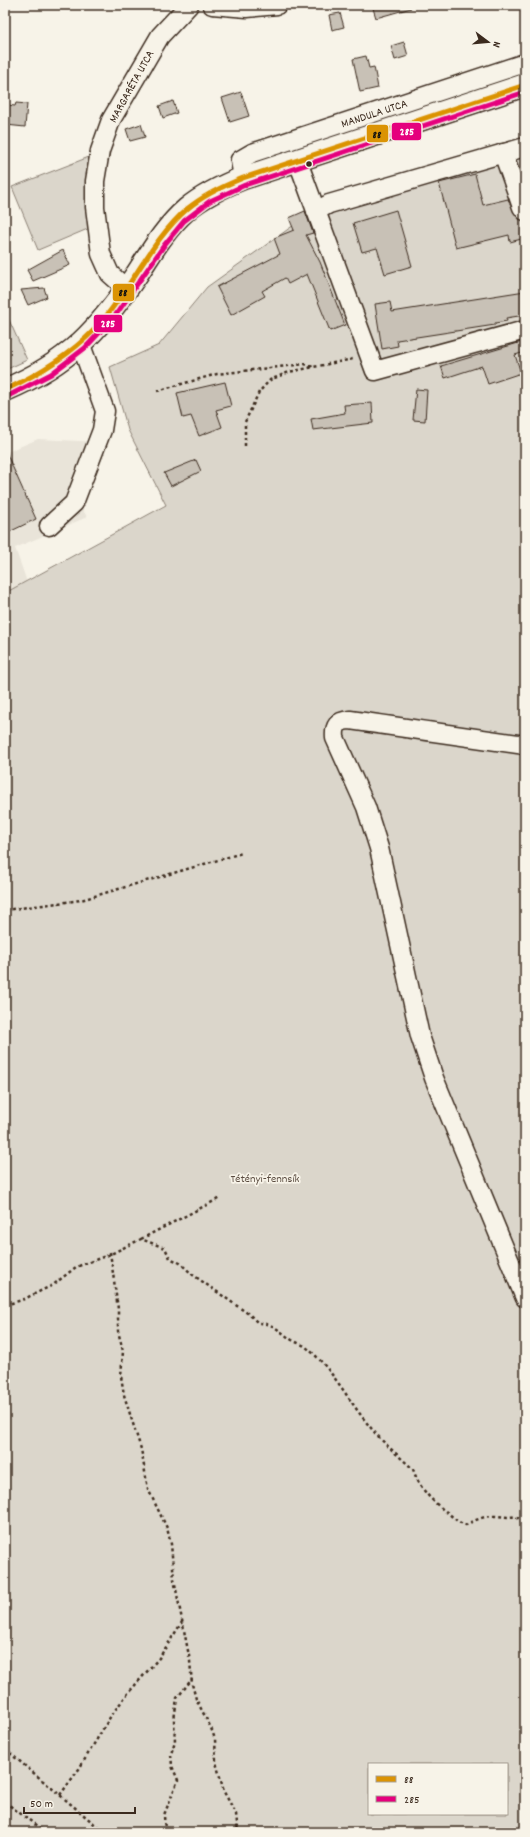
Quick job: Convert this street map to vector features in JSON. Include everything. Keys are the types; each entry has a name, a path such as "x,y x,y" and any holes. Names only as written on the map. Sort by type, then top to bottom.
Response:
{"main road":[{"path":"5,390 50,367 81,345 127,289 160,240 187,209 214,191 242,178 297,159 525,85"}],"street":[{"name":"MARGARÉTA UTCA","path":"127,289 110,274 101,254 95,207 95,181 100,151 111,120 160,36 189,5"},
{"path":"212,5 247,8 277,5"},
{"name":"MANDULA UTCA","path":"242,178 240,160 252,153 525,63"},
{"path":"316,211 328,204 525,147"},
{"path":"503,153 525,211"},
{"path":"297,159 375,371 525,330"},
{"path":"49,526 74,503 102,430 105,411 81,345"},
{"path":"525,745 350,720 342,720 337,723 334,729 335,738 366,807 379,848 420,1036 427,1057 456,1132 525,1298"}],"path":[{"path":"245,446 245,422 259,392 270,380 289,372 370,357"},
{"path":"157,391 217,374 305,364 314,367"},
{"path":"5,910 81,900 242,853"},
{"path":"5,1305 22,1300 53,1285 76,1267 141,1239 220,1198"},
{"path":"141,1239 165,1248 170,1258 180,1263 193,1275 250,1315 258,1323 267,1323 276,1327 293,1341 304,1346 315,1355 339,1384 372,1429 412,1469 415,1477 427,1495 453,1519 466,1524 484,1517 495,1516 506,1518 516,1516 525,1525"},
{"path":"110,1253 118,1309 118,1332 123,1351 121,1376 124,1395 140,1449 148,1489 167,1528 196,1699 213,1734 216,1762 224,1792 236,1814 238,1832"},
{"path":"60,1795 80,1769 112,1714 159,1658 182,1621"},
{"path":"165,1832 164,1815 178,1780 172,1766 172,1754 175,1741 174,1720 177,1698 192,1678"},
{"path":"5,1748 104,1832"},
{"path":"5,1802 45,1832"}],"shaded area":[{"path":"38,439 100,442 79,503 87,517 15,548 27,582 5,593 5,453"}],"green space":[{"name":"Tétényi-fennsík","path":"525,141 525,1832 5,1832 5,593 166,505 128,430 110,367 159,345 207,287 315,210"},
{"path":"89,157 90,228 38,250 12,187"},
{"path":"5,311 27,360 5,370"}],"building":[{"path":"372,5 410,5 411,8 376,18"},
{"path":"340,13 344,27 332,30 329,15"},
{"path":"404,42 408,56 395,60 391,46"},
{"path":"366,56 369,68 374,67 378,88 360,92 353,59"},
{"path":"241,92 249,116 230,122 222,98"},
{"path":"173,101 177,113 163,118 159,106"},
{"path":"16,103 27,104 25,127 6,125 7,105 15,106"},
{"path":"141,124 145,137 130,141 126,129"},
{"path":"475,174 483,205 508,199 517,217 525,221 525,238 510,242 509,235 456,248 439,183"},
{"path":"396,210 412,266 385,274 377,248 362,252 353,223"},
{"path":"305,211 313,233 306,235 320,262 345,325 330,331 307,274 288,284 285,278 262,291 265,296 231,315 217,287 280,254 274,238 294,230 289,218"},
{"path":"63,250 70,265 33,281 27,270"},
{"path":"44,288 47,297 28,305 21,290"},
{"path":"525,291 525,315 506,318 507,321 495,323 495,325 397,340 398,346 382,349 375,304 390,302 392,312"},
{"path":"525,341 525,352 515,355 521,373 488,384 482,366 445,378 441,366"},
{"path":"225,382 231,406 216,410 222,427 199,436 191,416 183,418 177,393"},
{"path":"416,389 427,390 425,421 413,420"},
{"path":"372,403 373,423 313,430 311,419 345,413 344,405"},
{"path":"5,450 36,519 5,534"},
{"path":"196,460 201,471 171,486 164,473"}],"transit line":[{"name":"88","path":"5,390 30,378 53,364 85,339 107,315 119,299 162,236 187,209 207,195 243,178 525,85"},
{"name":"285","path":"8,396 51,374 85,348 115,316 165,244 184,221 210,201 245,185 525,92"}]}
